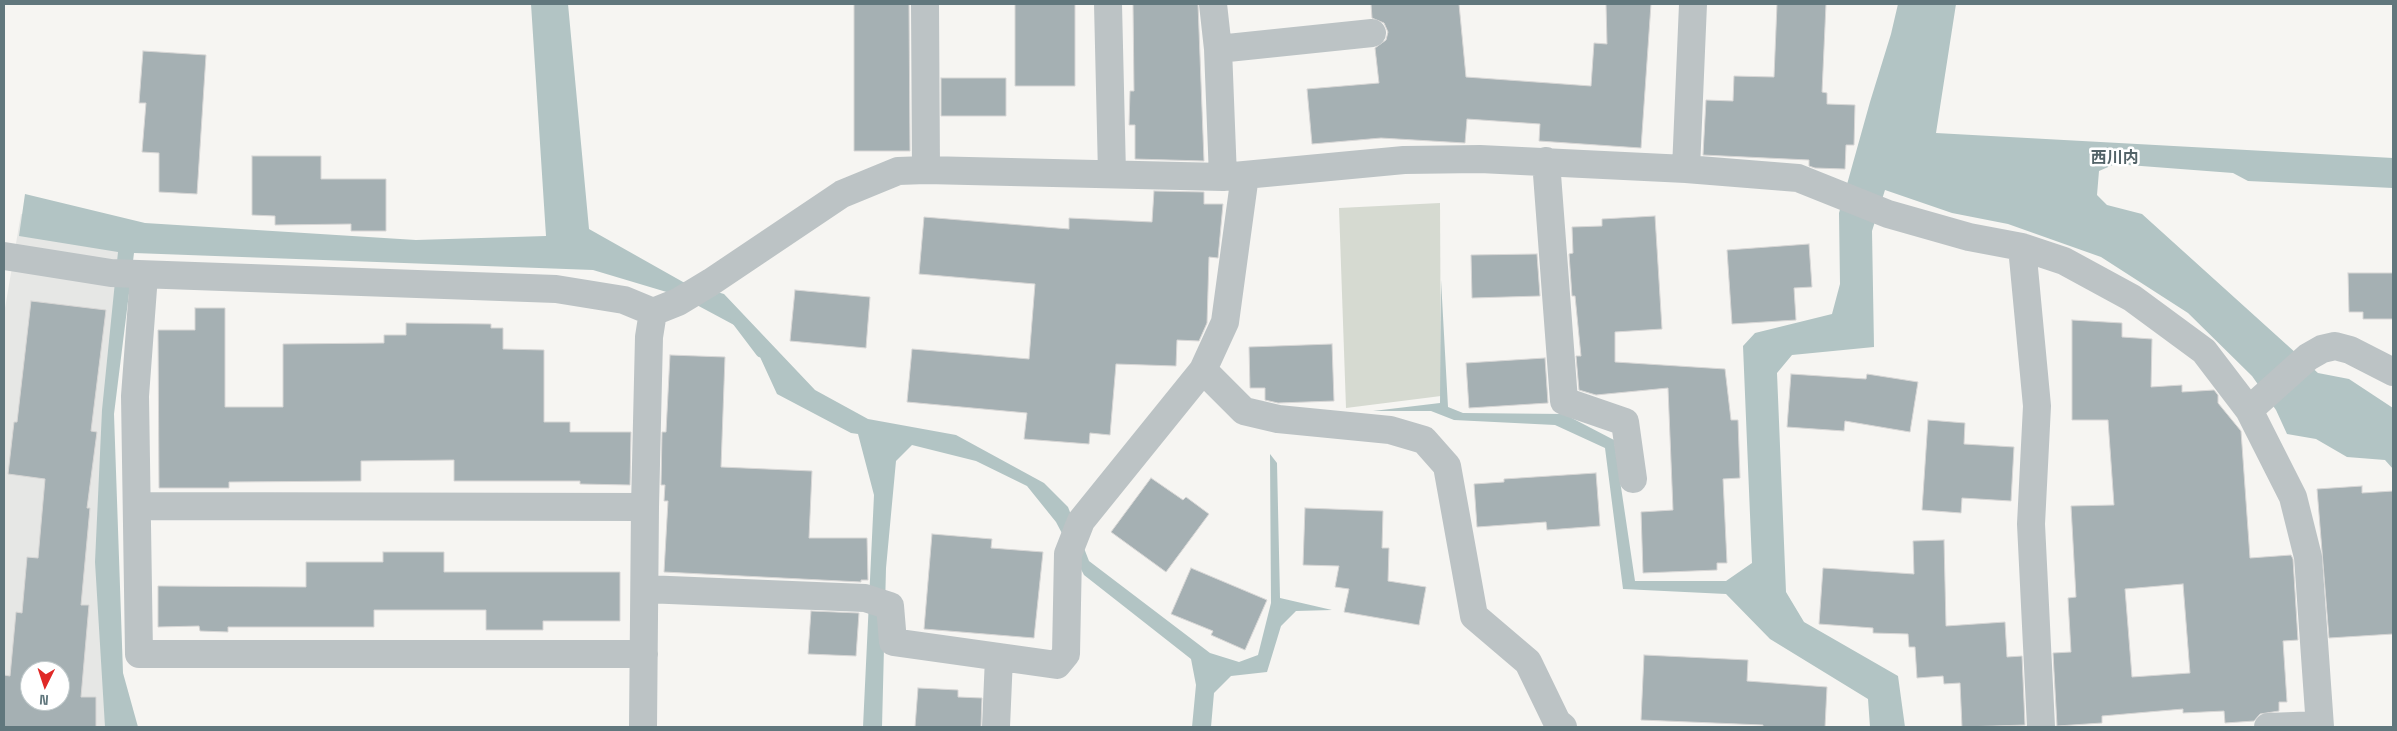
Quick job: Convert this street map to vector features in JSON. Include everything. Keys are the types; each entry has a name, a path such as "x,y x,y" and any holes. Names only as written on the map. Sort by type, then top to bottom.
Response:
{"street":[{"path":"925,4 926,170"},
{"path":"1108,4 1112,174"},
{"path":"645,589 865,598 890,606 893,642 1057,665 1066,654 1068,554 1081,521 1202,370 1224,322 1234,176 1213,4"},
{"path":"1686,169 1693,4"},
{"path":"1218,50 1372,33"},
{"path":"643,727 649,337 665,307 711,282 842,194 898,172 926,170 1234,176 1404,160 1480,159 1686,169 1798,178 1888,214 1969,238 2022,247 2064,261 2132,298 2204,350 2255,405 2293,497 2308,557 2319,726 2268,727"},
{"path":"1546,161 1564,401 1625,422 1633,479"},
{"path":"2022,247 2037,406 2031,524 2041,727"},
{"path":"4,256 111,273 556,289 665,307"},
{"path":"144,274 135,396 139,654 644,654"},
{"path":"2255,405 2308,357 2322,349 2335,346 2350,350 2393,372"},
{"path":"1202,370 1244,411 1278,419 1390,430 1424,440 1447,466 1474,616 1528,662 1557,722 1562,727"},
{"path":"137,506 645,507"},
{"path":"996,727 998,657"}],"shaded area":[{"path":"531,4 568,4 589,229 683,282 724,294 815,390 868,419 956,435 1044,483 1068,507 1089,561 1210,653 1239,662 1258,655 1271,603 1270,454 1277,463 1280,598 1332,610 1296,611 1281,626 1267,672 1231,676 1214,693 1211,727 1192,727 1196,685 1191,659 1084,575 1056,522 1027,486 976,461 912,445 896,461 886,568 882,727 863,727 874,495 858,434 851,433 777,394 749,333 680,296 593,270 134,253 114,414 123,673 138,727 105,727 95,562 102,410 118,252 19,236 25,194 145,223 416,240 546,236"},
{"path":"1898,4 1956,4 1936,133 2393,158 2393,188 2248,181 2233,173 2115,164 2099,171 2097,195 2107,205 2142,214 2318,373 2349,379 2393,408 2393,469 2385,460 2347,457 2316,439 2287,434 2276,410 2252,376 2188,313 2101,257 2008,224 1952,213 1885,190 1872,231 1874,347 1792,355 1777,373 1786,592 1804,622 1898,676 1905,727 1870,727 1868,699 1770,639 1726,594 1623,589 1605,448 1555,425 1454,420 1431,411 1373,411 1440,403 1441,280 1448,407 1463,413 1564,414 1614,440 1635,581 1726,581 1752,563 1743,346 1755,333 1832,314 1840,284 1839,213"},
{"path":"1440,203 1441,396 1346,408 1339,208"},
{"path":"21,214 130,238 109,412 121,727 4,727 4,314"}],"building":[{"path":"854,4 909,4 910,151 854,151"},
{"path":"1015,4 1075,4 1075,86 1015,86"},
{"path":"1133,4 1198,4 1204,161 1135,159 1135,125 1129,125 1130,91 1134,91"},
{"path":"1371,4 1459,4 1466,77 1591,86 1594,43 1607,44 1606,4 1651,4 1641,148 1539,141 1540,124 1467,119 1465,143 1381,138 1312,144 1307,89 1379,83 1375,48 1386,40 1388,32 1384,23 1372,18"},
{"path":"1777,4 1826,4 1822,92 1827,93 1827,104 1855,105 1854,145 1846,145 1845,169 1815,168 1809,166 1809,160 1703,155 1706,100 1733,101 1734,76 1774,77"},
{"path":"143,51 206,55 197,194 159,192 159,153 142,152 146,103 139,103"},
{"path":"941,78 1006,78 1006,116 941,116"},
{"path":"252,156 321,156 321,179 386,179 386,231 351,231 351,224 275,225 275,216 252,215"},
{"path":"1154,191 1204,192 1204,204 1223,204 1218,258 1209,257 1207,323 1199,341 1177,340 1176,366 1116,364 1110,435 1090,433 1089,444 1024,439 1027,413 907,402 912,349 1029,359 1035,284 919,274 924,217 1069,229 1069,218 1152,222"},
{"path":"1655,216 1662,329 1615,332 1615,362 1725,369 1731,420 1738,420 1740,478 1723,479 1727,563 1717,563 1717,570 1643,573 1641,512 1673,510 1668,388 1596,395 1579,390 1576,356 1581,356 1575,296 1572,296 1569,254 1573,253 1572,227 1602,226 1602,219"},
{"path":"1809,244 1812,287 1794,288 1796,320 1732,324 1727,250"},
{"path":"1537,254 1540,296 1472,298 1471,255"},
{"path":"2348,273 2393,273 2393,319 2363,319 2363,312 2349,312"},
{"path":"795,290 870,297 866,348 790,341"},
{"path":"31,301 106,310 91,431 97,432 87,508 90,508 81,605 89,605 81,697 96,697 96,727 4,727 4,675 10,676 16,612 22,613 27,557 38,558 45,479 8,474 14,422 17,422"},
{"path":"195,308 225,308 225,407 283,407 283,344 384,343 384,335 406,335 406,323 491,324 491,328 503,328 503,349 544,350 544,422 570,422 570,432 631,432 630,485 580,484 580,481 454,481 454,460 361,461 361,481 229,482 229,488 159,488 158,330 195,330"},
{"path":"2072,320 2122,323 2122,337 2152,339 2151,387 2182,385 2182,392 2214,390 2218,395 2218,403 2241,431 2250,558 2291,555 2293,559 2298,640 2283,641 2287,702 2279,702 2279,711 2260,714 2254,721 2225,723 2224,711 2183,713 2183,709 2102,716 2102,723 2057,726 2053,653 2071,652 2068,598 2076,597 2071,506 2114,505 2108,420 2072,420","holes":["2183,584 2190,673 2132,677 2125,589"]},
{"path":"1332,344 1334,401 1278,403 1265,400 1265,388 1250,388 1249,347"},
{"path":"670,355 725,357 721,467 812,471 809,538 867,538 868,580 861,580 861,582 664,572 668,501 664,501 665,485 661,485 662,432 666,432"},
{"path":"1545,358 1548,403 1469,408 1466,363"},
{"path":"1791,374 1866,379 1867,374 1918,382 1910,432 1845,421 1844,431 1787,427"},
{"path":"1928,420 1965,423 1964,444 2014,447 2011,501 1962,498 1961,513 1922,510"},
{"path":"1596,473 1600,526 1547,530 1546,522 1477,527 1474,484 1504,482 1504,479"},
{"path":"1151,478 1183,500 1186,497 1209,514 1166,572 1111,532"},
{"path":"2362,486 2362,493 2393,491 2393,634 2329,638 2317,489"},
{"path":"1305,508 1383,511 1382,548 1389,548 1388,581 1426,587 1419,625 1344,612 1349,589 1335,587 1339,566 1303,565"},
{"path":"932,534 992,539 991,548 1043,552 1034,638 924,629"},
{"path":"1944,540 1946,626 2005,622 2007,657 2022,656 2025,725 1962,727 1960,683 1944,684 1943,676 1917,678 1915,647 1909,647 1908,634 1873,633 1873,628 1819,624 1823,568 1914,574 1913,541"},
{"path":"383,552 444,552 444,572 620,572 620,621 543,621 543,630 486,630 486,610 374,610 374,627 228,627 228,632 200,631 199,626 158,627 158,586 306,587 306,562 383,562"},
{"path":"1191,568 1267,600 1245,650 1211,635 1213,631 1171,614"},
{"path":"811,611 859,613 856,656 808,654"},
{"path":"1644,655 1748,660 1747,681 1827,687 1825,727 1763,727 1763,725 1641,720"},
{"path":"918,688 958,690 958,697 982,698 981,727 915,727"}],"waterway":[{"path":"736,319 761,352"}],"district":[{"name":"西川内","path":"2115,159"}]}
